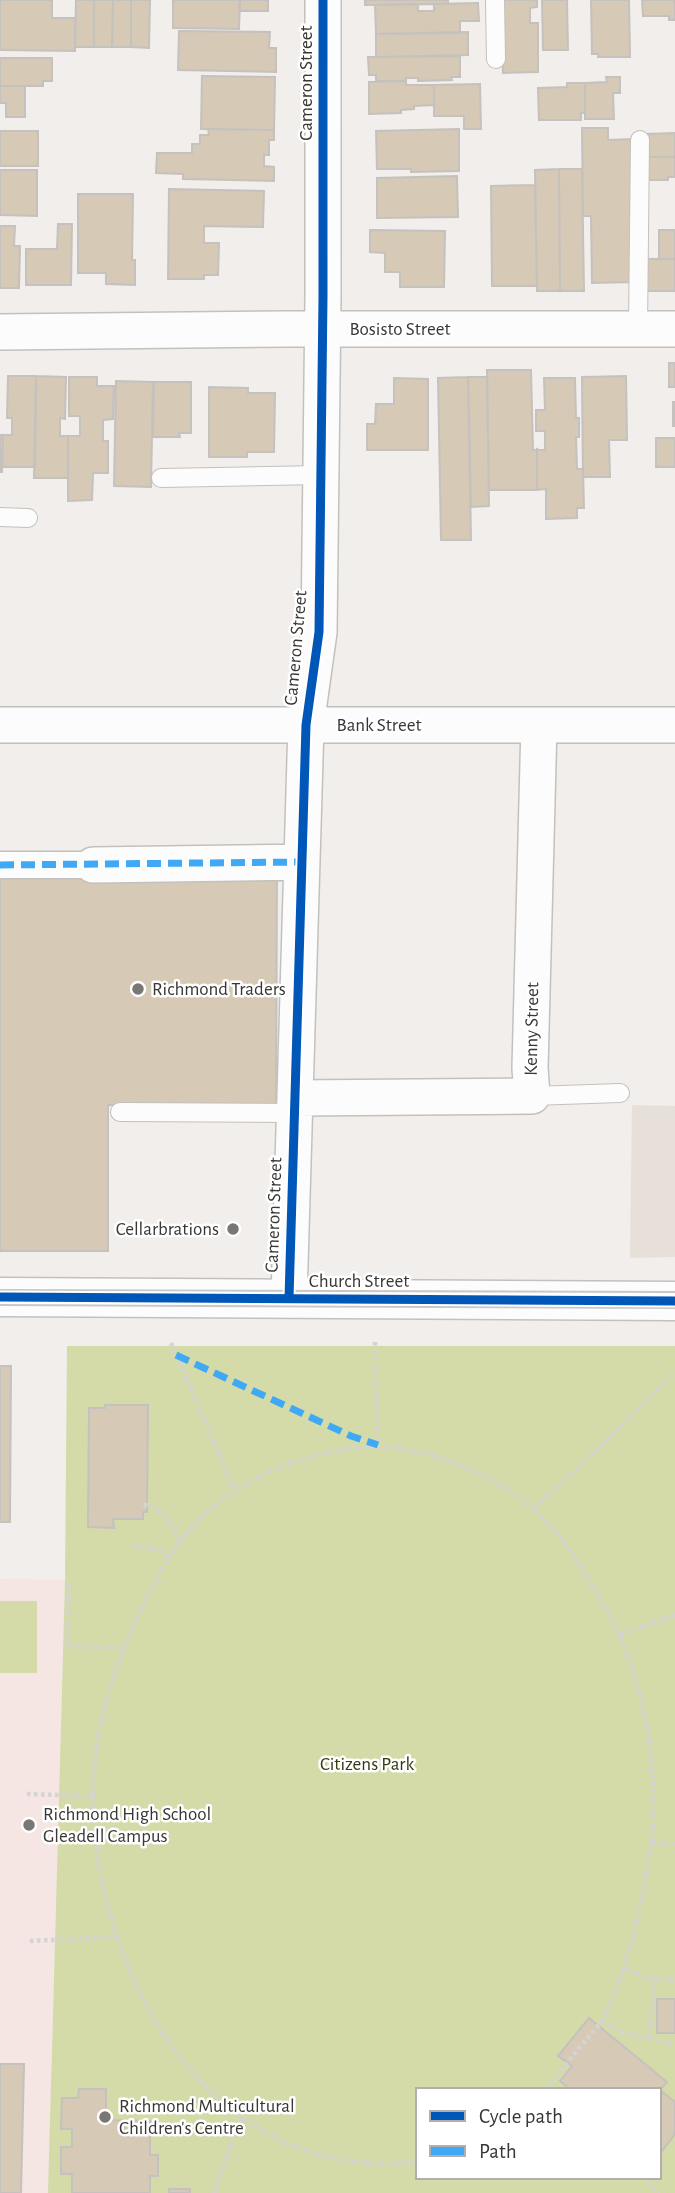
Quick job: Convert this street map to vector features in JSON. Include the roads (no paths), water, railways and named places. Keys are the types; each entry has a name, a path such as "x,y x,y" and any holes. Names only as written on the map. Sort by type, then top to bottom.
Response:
{"main road":[{"name":"Church Street","path":"0,1297 675,1301"}],"street":[{"name":"Cameron Street","path":"289,1298 306,725 319,632 323,0"},
{"name":"Bosisto Street","path":"0,332 675,329"},
{"name":"Bank Street","path":"0,725 675,725"},
{"name":"Kenny Street","path":"295,1105 532,1096 530,1068 539,725"},
{"path":"0,865 302,862"}],"lane":[{"path":"495,0 496,60"},
{"path":"639,329 640,140"},
{"path":"161,478 320,475"},
{"path":"0,517 28,518"},
{"path":"532,1096 620,1093"},
{"path":"120,1112 295,1105"}],"tram line":[{"path":"0,1290 675,1292"},
{"path":"0,1305 675,1308"}],"place":[{"name":"Richmond Traders","path":"138,989"},
{"name":"Cellarbrations","path":"233,1229"},
{"name":"Richmond High School Gleadell Campus","path":"29,1825"},
{"name":"Richmond Multicultural Children's Centre","path":"105,2117"}],"park label":[{"name":"Citizens Park","path":"367,1764"}]}
